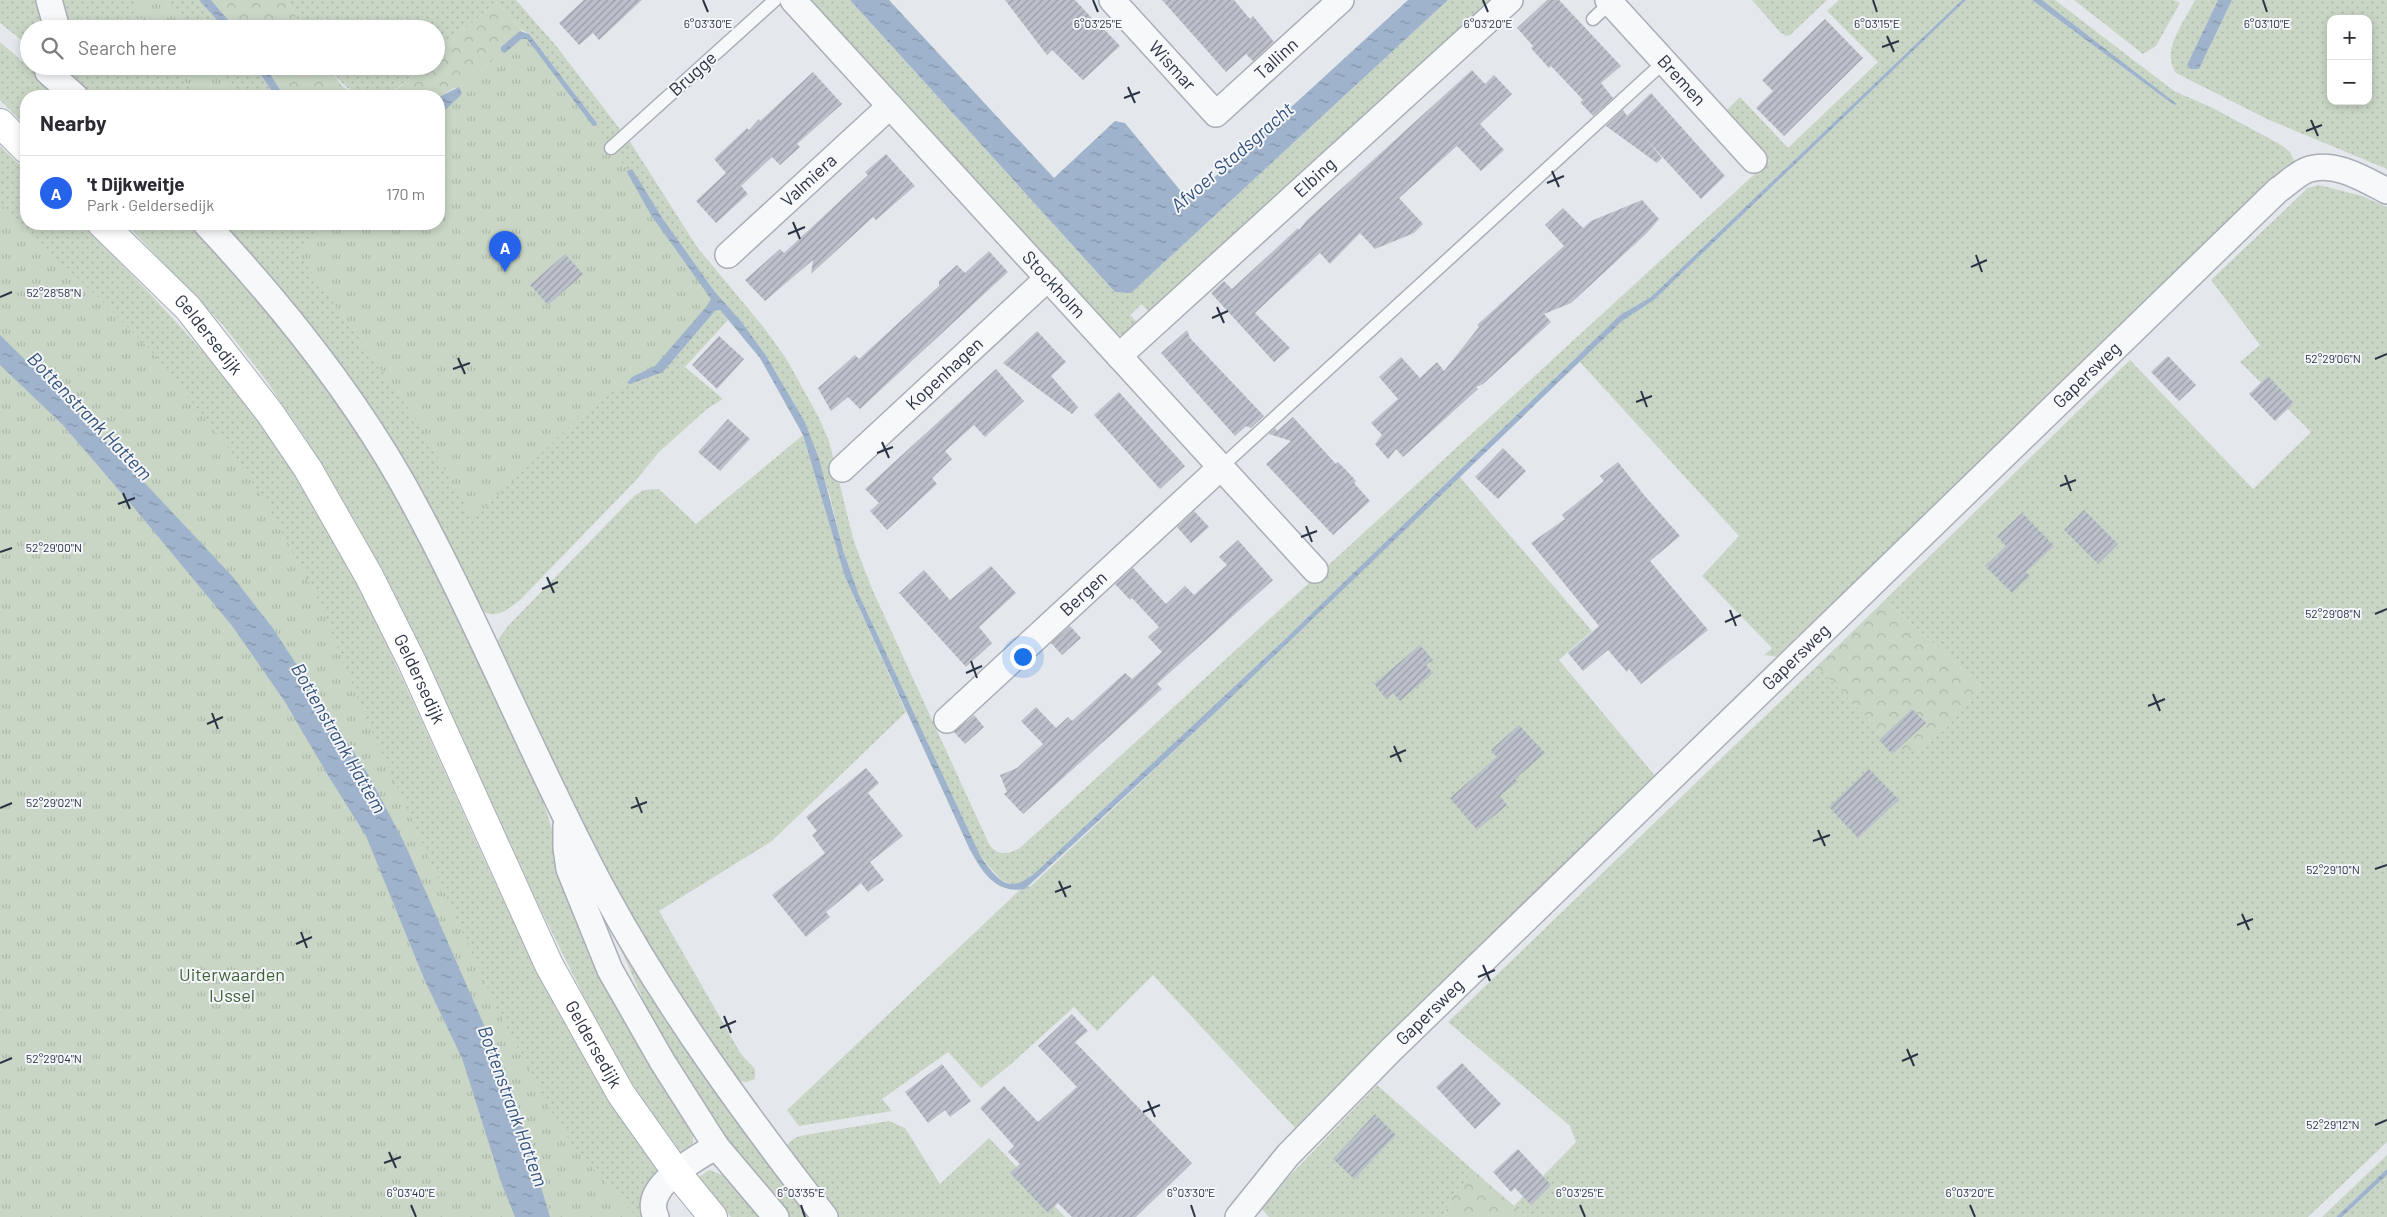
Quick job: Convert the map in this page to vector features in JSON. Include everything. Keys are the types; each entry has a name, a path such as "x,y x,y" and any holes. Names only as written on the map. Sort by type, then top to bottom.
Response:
{"main road":[{"path":"0,123 20,143"},
{"name":"Geldersedijk","path":"108,230 188,308 270,413 308,469 369,576 412,662 549,965 621,1094 677,1173 713,1217"}],"street":[{"path":"49,0 55,20"},
{"name":"Stockholm","path":"793,0 1315,570"},
{"name":"Wismar","path":"1112,0 1212,110"},
{"name":"Tallinn","path":"1212,110 1216,114 1341,0"},
{"name":"Elbing","path":"1119,356 1510,0"},
{"name":"Bremen","path":"1604,8 1665,61 1754,160"},
{"path":"55,75 69,90"},
{"name":"Valmiera","path":"728,255 890,106"},
{"name":"Gapersweg","path":"1238,1217 1288,1155 1392,1050 2278,190 2306,170 2327,166 2361,178 2387,191"},
{"path":"211,230 277,302 317,352 376,438 438,550 566,821 629,934 696,1041 740,1106 824,1217"},
{"name":"Kopenhagen","path":"842,469 1048,278"},
{"name":"Bergen","path":"948,720 1221,467"},
{"path":"566,821 566,848 569,869 610,970 662,1061 716,1146 776,1217"},
{"path":"656,1217 653,1201 659,1188 716,1146"}],"lane":[{"name":"Brugge","path":"611,148 775,0"},
{"path":"1221,467 1665,61"}],"green space":[{"path":"0,0 38,0 43,20 20,20 20,39 0,23"},
{"path":"60,0 199,0 217,20 63,20"},
{"path":"141,0 168,0 182,20 143,20 133,6"},
{"path":"211,0 287,0 298,20 228,20"},
{"path":"287,0 516,0 557,47 622,132 559,203 629,140 697,247 765,329 787,360 818,416 829,441 854,542 872,589 989,844 996,851 1007,853 1020,848 1769,161 1725,112 1740,97 1788,148 1878,62 1827,11 1839,0 1962,0 1651,297 1620,315 1282,642 1036,872 1025,881 1013,885 1001,880 981,857 859,595 844,553 829,493 805,422 765,354 741,321 715,292 663,219 632,170 663,372 715,311 720,310 728,320 685,367 723,399 707,409 659,452 637,479 520,600 501,613 492,614 479,611 412,477 366,400 314,332 226,230 445,230 445,183 459,88 503,52 598,124 529,34 522,30 496,2 445,47 445,20 298,20"},
{"path":"807,0 850,0 1115,292 1131,293 1448,0 1495,0 1151,315 1142,304 1130,315 1140,325 1131,332 1122,335 1115,334"},
{"path":"1752,0 1827,0 1790,35 1786,36 1780,32"},
{"path":"1966,0 2032,0 2159,94 2177,104 2042,0 2055,0 2174,91 2213,108 2283,146 2290,152 2295,163 1779,657 1764,655 1772,648 1702,576 1739,536 1579,361 1627,316 1654,300"},
{"path":"2074,0 2173,0 2180,3 2156,46 2143,54"},
{"path":"2195,0 2218,0 2187,65 2199,69 2232,0 2387,0 2387,169 2267,119 2176,73 2171,55 2172,46"},
{"path":"496,2 522,30 501,47 503,52 459,88 454,88 445,93 445,90 395,90 414,75 445,75 445,47"},
{"path":"525,34 596,125 715,297 653,372 598,399 473,519 411,412 296,250 323,230 445,230 445,104 515,40"},
{"path":"0,42 20,59 20,75 38,75 55,90 20,90 20,120 0,100"},
{"path":"69,75 261,75 271,90 81,90 71,81"},
{"path":"180,75 220,75 231,90 191,90"},
{"path":"271,75 334,75 342,86 348,90 280,90"},
{"path":"335,75 414,75 393,90 351,90"},
{"path":"0,146 20,165 20,230 88,230 143,286 230,383 257,417 306,489 360,587 492,875 552,998 620,1115 659,1171 652,1180 647,1217 550,1217 0,335"},
{"path":"2319,185 2362,196 2387,207 2387,1142 2308,1217 1527,1217 1514,1206 1576,1142 1570,1126 1448,1022 1817,666 1894,745 1982,687 1885,600 2130,360 2253,489 2311,432 2240,362 2260,345 2211,280 2308,188"},
{"name":"Uiterwaarden IJssel","path":"0,204 20,223 20,230 27,230 155,355 237,459 270,510 321,605 361,707 497,1009 550,1109 575,1149 637,1217 0,1217"},
{"path":"132,230 200,230 226,258 336,392 437,565 542,798 568,879 693,1132 692,1145 683,1155 642,1098 608,1045 533,894 389,586 349,511 305,437 263,376 222,324"},
{"path":"803,435 845,577 906,712 772,841 659,911 741,1054 755,1069 755,1079 746,1082 732,1079 620,900 495,647 508,626 634,496 644,490 659,489 696,524"},
{"path":"1459,476 1592,631 1559,660 1656,777 1297,1130 1153,975 1097,1031 1074,1007 1010,1065 981,1088 948,1052 882,1099 892,1111 799,1126 787,1110 1021,889 1031,886 1217,711"},
{"path":"1885,600 1982,687 1941,733 1922,748 1913,751 1894,745 1817,666"},
{"path":"614,934 666,1022 702,1074 811,1217 785,1217 736,1159 678,1067 651,1017"},
{"path":"1377,1085 1474,1171 1454,1194 1443,1217 1269,1217 1260,1207"},
{"path":"889,1121 905,1128 940,1184 989,1138 1065,1217 836,1217 786,1148 789,1142 802,1136"},
{"path":"2387,1155 2387,1169 2336,1217 2322,1217"},
{"path":"709,1170 733,1179 767,1217 731,1217 699,1177"},
{"path":"1474,1171 1527,1217 1443,1217 1454,1194"},
{"path":"2387,1175 2387,1217 2342,1217"}],"water":[{"path":"199,0 211,0 228,20 217,20"},
{"path":"850,0 889,0 1054,178 1115,121 1125,123 1184,195 1194,196 1408,0 1448,0 1131,293 1115,292"},
{"path":"1962,0 1966,0 1654,300 1622,321 1217,711 1025,889 1015,890 998,885 985,874 970,850 845,577 803,435 760,358 720,310 715,311 663,372 630,384 627,383 632,377 655,366 711,299 651,215 628,174 627,171 632,169 663,219 715,292 741,321 765,354 805,422 819,459 844,553 859,595 981,857 999,879 1011,884 1019,883 1036,872 1282,642 1620,315 1651,297"},
{"path":"2032,0 2042,0 2177,104 2175,105 2159,94"},
{"path":"2218,0 2232,0 2199,69 2190,69 2187,65"},
{"path":"520,31 529,34 597,123 596,126 593,126 527,39 521,39 505,53 501,51 501,47"},
{"path":"261,75 271,75 280,90 271,90"},
{"path":"459,87 462,94 445,110 445,94"},
{"name":"Bottenstrank Hattem","path":"0,335 79,413 233,577 272,627 368,774 404,842 512,1089 550,1217 515,1217 501,1182 462,1058 425,981 366,836 285,702 233,627 136,510 63,425 0,365"},
{"path":"2387,1169 2387,1175 2342,1217 2336,1217"}],"building":[{"path":"584,0 642,0 599,40 593,33 579,45 559,23"},
{"path":"1005,0 1075,0 1120,46 1083,80 1052,50 1047,55"},
{"path":"1162,0 1234,0 1250,19 1253,16 1274,42 1253,61 1246,54 1226,72"},
{"path":"1547,0 1559,0 1621,66 1601,83 1613,98 1593,116 1580,102 1583,100 1551,66 1549,68 1531,48 1533,46 1517,28"},
{"path":"1825,19 1863,58 1784,136 1756,108 1773,91 1762,80"},
{"path":"1472,70 1485,84 1494,75 1512,94 1480,124 1504,150 1481,171 1457,146 1399,198 1423,224 1414,233 1375,249 1360,233 1330,264 1320,253 1255,313 1290,348 1274,362 1211,293 1224,281 1232,289 1298,228 1299,230 1307,220"},
{"path":"813,72 842,104 797,144 800,147 780,165 772,157 741,186 748,194 716,223 696,201 726,173 714,159 747,128 749,130 759,119 760,121"},
{"path":"1651,93 1725,176 1701,199 1646,139 1662,158 1657,163 1606,126 1623,110 1627,116"},
{"path":"886,154 915,186 876,220 873,217 811,274 813,260 765,301 745,280 780,249 784,253 868,175 865,172"},
{"path":"1642,200 1659,219 1647,233 1571,303 1544,314 1551,322 1483,384 1476,387 1478,389 1403,457 1396,449 1388,459 1375,444 1382,435 1371,423 1398,399 1379,377 1401,357 1420,378 1437,362 1444,371 1479,327 1477,325 1564,246 1545,225 1563,208 1583,228 1591,221"},
{"path":"989,251 1008,272 860,409 848,397 831,411 818,388 855,355 859,359 939,286 939,281 957,265 965,273"},
{"path":"565,254 583,274 548,305 530,285"},
{"path":"1187,330 1190,338 1264,416 1251,428 1246,426 1235,436 1161,353"},
{"path":"1037,331 1066,362 1051,376 1078,407 1072,414 1003,363"},
{"path":"719,336 744,359 717,389 692,365"},
{"path":"2168,356 2196,385 2179,401 2151,372"},
{"path":"996,369 1024,401 985,437 974,425 945,451 952,459 932,478 937,484 887,530 870,511 879,503 865,489"},
{"path":"2268,376 2294,403 2275,421 2249,394"},
{"path":"1119,392 1185,466 1160,489 1094,415"},
{"path":"1293,417 1336,464 1338,462 1347,471 1356,481 1354,483 1370,501 1333,535 1266,464 1291,441 1269,434 1275,428 1277,431"},
{"path":"728,419 750,439 720,471 698,452"},
{"path":"1503,448 1526,471 1498,499 1475,477"},
{"path":"1618,462 1680,536 1650,561 1708,630 1641,684 1629,669 1627,672 1608,650 1583,671 1568,653 1599,626 1531,543 1565,519 1562,515 1604,481 1600,476"},
{"path":"2084,510 2118,544 2098,564 2064,530"},
{"path":"1194,511 1209,527 1191,543 1177,527"},
{"path":"2022,513 2054,546 2026,572 2030,576 2012,593 1985,566 2006,546 1997,536"},
{"path":"1238,540 1273,580 1157,684 1162,689 1023,814 1004,794 1007,792 1000,775 1017,768 1043,744 1021,721 1036,707 1056,728 1068,717 1072,721 1125,673 1132,679 1162,652 1148,637 1159,627 1132,598 1130,600 1115,584 1133,568 1166,604 1185,586 1194,595 1227,565 1219,557"},
{"path":"991,566 1016,593 979,627 992,643 966,667 899,593 924,570 950,600"},
{"path":"1070,626 1081,638 1062,655 1051,643"},
{"path":"1420,645 1433,660 1426,665 1433,673 1400,701 1393,693 1386,699 1374,684"},
{"path":"1912,709 1926,723 1892,754 1879,740"},
{"path":"974,715 984,727 965,744 954,732"},
{"path":"1519,725 1545,753 1515,779 1518,781 1500,796 1507,805 1477,830 1450,798 1497,757 1491,750"},
{"path":"866,768 879,783 868,793 903,836 870,862 884,880 868,892 861,883 826,912 830,917 806,937 772,895 825,853 812,835 817,831 806,817"},
{"path":"1869,769 1899,800 1858,838 1829,807"},
{"path":"1072,1014 1088,1031 1075,1042 1192,1163 1136,1217 1072,1217 1058,1203 1048,1213 1010,1173 1020,1164 1008,1152 1014,1146 980,1108 1004,1086 1038,1122 1077,1087 1038,1046"},
{"path":"1462,1063 1501,1104 1475,1129 1436,1087"},
{"path":"942,1064 971,1101 950,1117 945,1110 928,1123 905,1092"},
{"path":"1375,1114 1396,1135 1354,1179 1333,1159"},
{"path":"1518,1149 1551,1185 1531,1205 1515,1188 1511,1192 1493,1172"}],"place":[{"name":"'t Dijkweitje","path":"505,272"}],"water label":[{"name":"Afvoer Stadsgracht","path":"1232,157"}]}
